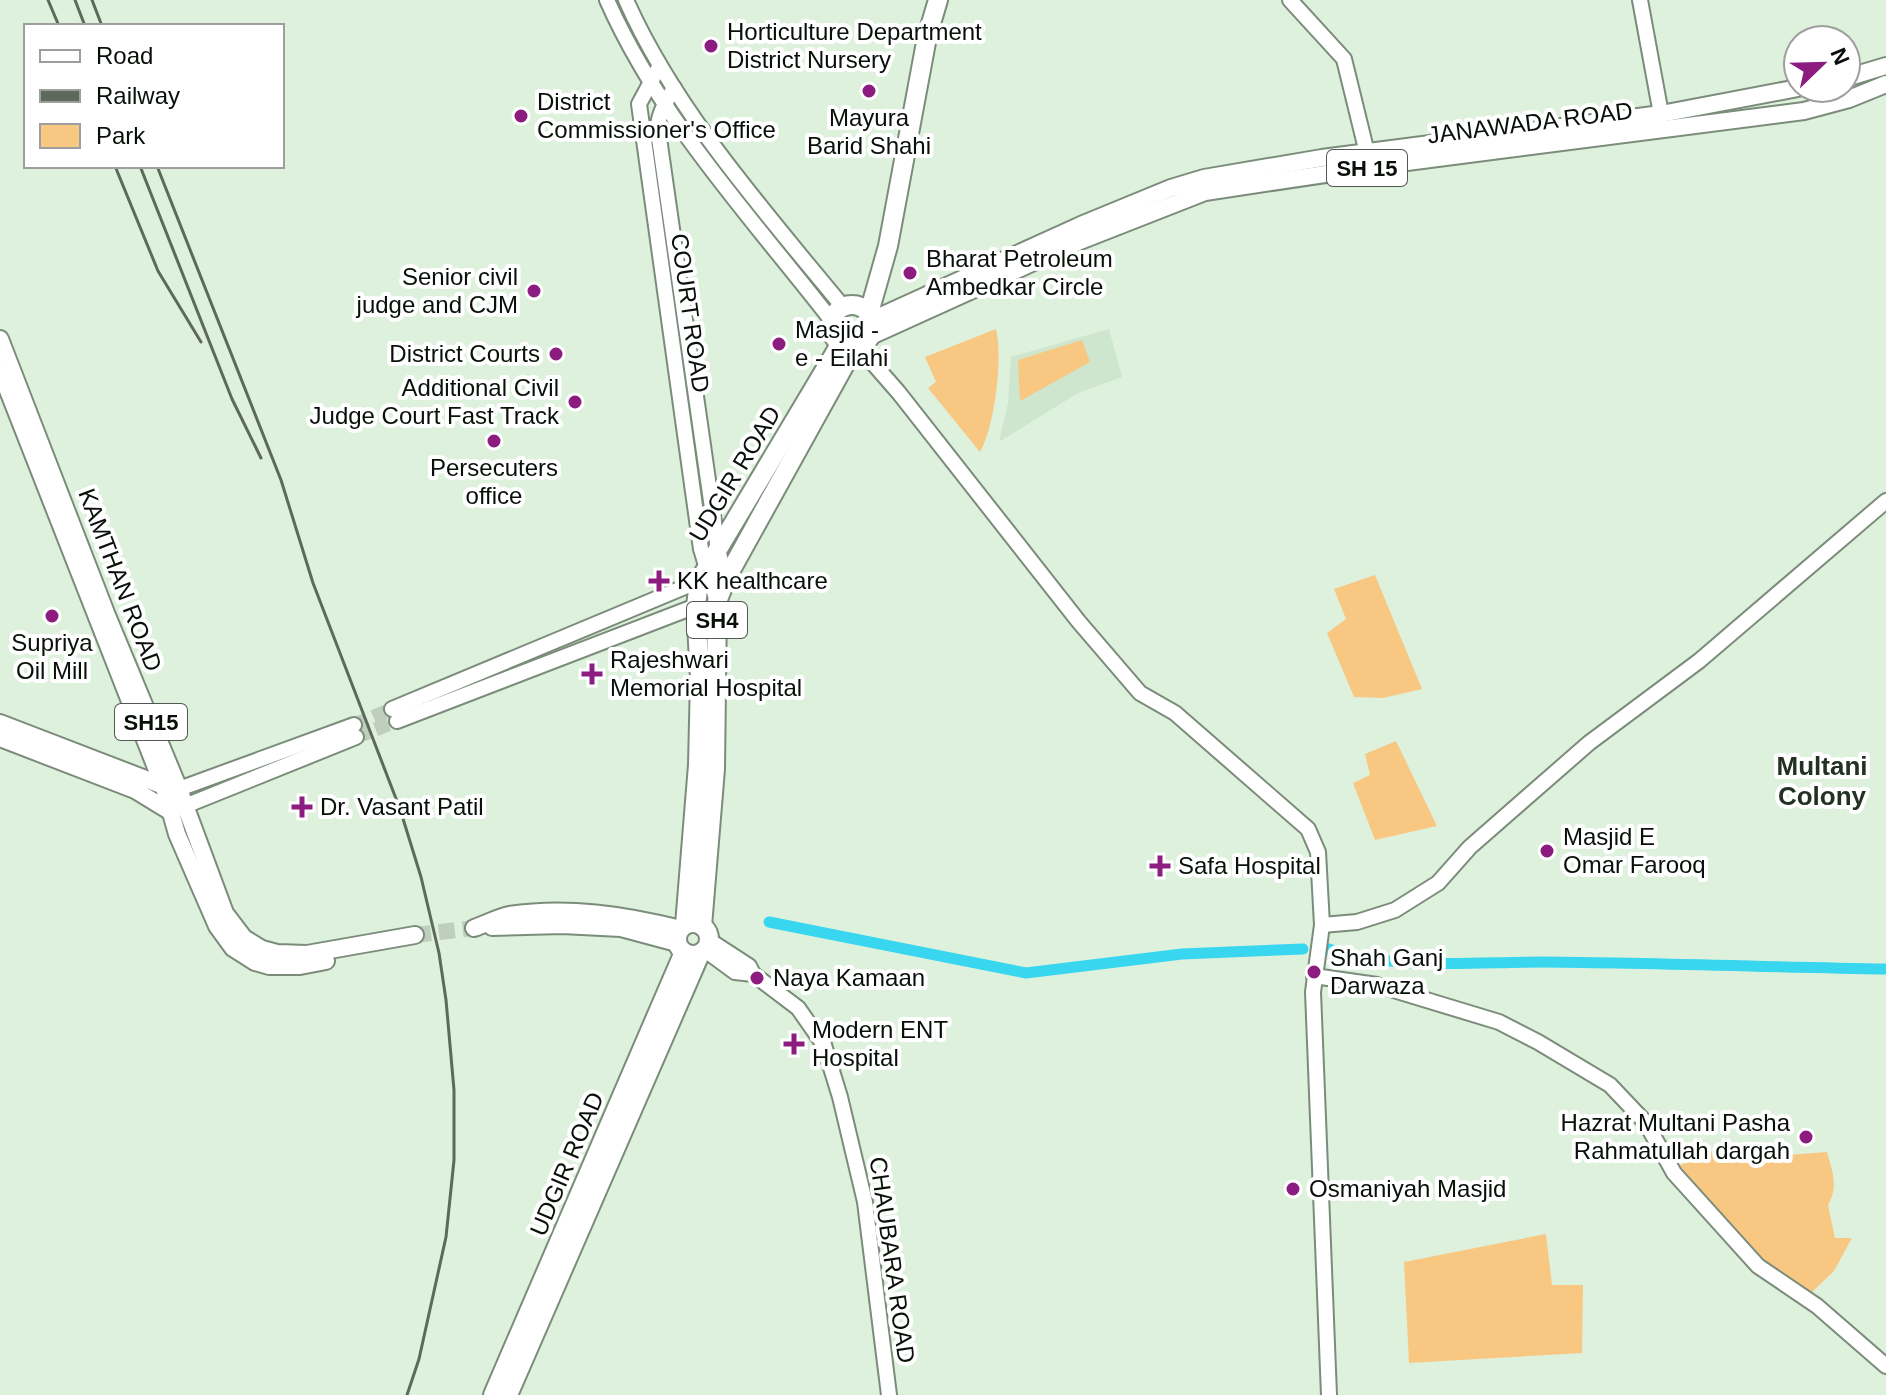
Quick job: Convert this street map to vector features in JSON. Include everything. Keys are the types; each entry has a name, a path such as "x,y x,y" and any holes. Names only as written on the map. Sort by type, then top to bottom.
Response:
{"highway":[{"name":"UDGIR ROAD","path":"493,1395 693,940 700,679 696,606 703,575 856,327 874,254 908,70 925,0"},
{"name":"UDGIR ROAD","path":"508,1395 693,940 715,769 717,602 856,327 888,246 927,37 938,0"}],"main road":[{"path":"1862,73 1886,66"},
{"name":"JANAWADA ROAD","path":"856,327 1205,192 1399,163 1804,111 1849,99 1886,84"},
{"name":"JANAWADA ROAD","path":"856,327 1081,225 1171,188 1204,178 1661,114 1782,91"},
{"name":"KAMTHAN ROAD","path":"0,339 106,613 163,786"},
{"name":"KAMTHAN ROAD","path":"0,370 163,786 178,809 221,903 227,927 233,948 255,962 269,966 300,966 382,951 415,935 307,954 277,953 262,949 227,927"},
{"path":"0,723 163,786"},
{"path":"0,738 178,809"},
{"path":"555,912 613,914 693,940 621,928 562,925 474,928 507,916 555,912"}],"street":[{"path":"607,0 627,46 664,106 856,327"},
{"path":"626,0 659,67 720,152 856,327 899,393 1079,622 1140,693 1175,713 1308,829 1318,852 1322,925 1314,976 1329,1395"},
{"path":"1290,0 1344,59 1367,153"},
{"path":"1640,0 1661,114"},
{"name":"COURT ROAD","path":"659,67 639,104 703,575 717,602"},
{"path":"674,88 658,122 658,131 718,550 726,579"},
{"path":"664,288 681,287"},
{"path":"1322,925 1357,922 1395,910 1438,883 1470,847 1589,743 1699,661 1886,501"},
{"path":"696,606 394,715 703,575"},
{"path":"163,786 355,731 178,809"},
{"name":"CHAUBARA ROAD","path":"693,940 749,966 753,974 798,1008 824,1045 865,1202 889,1395"},
{"path":"1314,976 1377,985 1499,1022 1610,1085 1646,1123 1674,1173 1758,1266 1817,1306 1886,1366"}],"shaded area":[{"path":"1109,329 1122,377 1078,393 999,442 1008,403 1011,357"}],"green space":[{"path":"996,329 999,357 996,392 990,426 980,452 928,388 936,382 925,357"},
{"path":"1082,340 1090,362 1020,401 1018,360"},
{"path":"1375,575 1422,689 1383,698 1354,697 1327,633 1346,619 1334,589"},
{"path":"1396,741 1437,826 1375,840 1353,783 1370,775 1365,754"},
{"path":"1781,1141 1786,1155 1827,1152 1834,1178 1828,1205 1835,1238 1852,1238 1834,1271 1811,1293 1775,1269 1736,1235 1676,1167 1710,1152"},
{"path":"1546,1234 1552,1285 1583,1285 1582,1353 1409,1363 1404,1262"}],"waterway":[{"path":"769,922 1026,973 1182,954 1303,949"},
{"path":"1325,948 1406,963 1544,962 1886,969"}],"tunnel":[{"path":"354,725 392,709"},
{"path":"356,737 397,721"},
{"path":"415,935 474,928"}],"railway":[{"path":"48,0 58,24"},
{"path":"75,0 84,24"},
{"path":"92,0 101,24"},
{"path":"116,168 158,271 201,342"},
{"path":"141,168 232,399 261,458"},
{"path":"158,168 281,480 313,583 400,809 421,877 439,953 454,1090 454,1160 446,1237 419,1359 407,1395"}],"place":[{"name":"Horticulture Department District Nursery","path":"711,46"},
{"name":"Mayura Barid Shahi","path":"869,91"},
{"name":"District Commissioner's Office","path":"521,116"},
{"name":"Bharat Petroleum Ambedkar Circle","path":"910,273"},
{"name":"Senior civil judge and CJM","path":"534,291"},
{"name":"Masjid - e - Eilahi","path":"779,344"},
{"name":"District Courts","path":"556,354"},
{"name":"Additional Civil Judge Court Fast Track","path":"575,402"},
{"name":"Persecuters office","path":"494,441"},
{"name":"KK healthcare","path":"659,581"},
{"name":"Supriya Oil Mill","path":"52,616"},
{"name":"Rajeshwari Memorial Hospital","path":"592,674"},
{"name":"Dr. Vasant Patil","path":"302,807"},
{"name":"Masjid E Omar Farooq","path":"1547,851"},
{"name":"Safa Hospital","path":"1160,866"},
{"name":"Shah Ganj Darwaza","path":"1314,972"},
{"name":"Naya Kamaan","path":"757,978"},
{"name":"Modern ENT Hospital","path":"794,1044"},
{"name":"Hazrat Multani Pasha Rahmatullah dargah","path":"1806,1137"},
{"name":"Osmaniyah Masjid","path":"1293,1189"}],"district":[{"name":"Multani Colony","path":"1822,781"}]}
